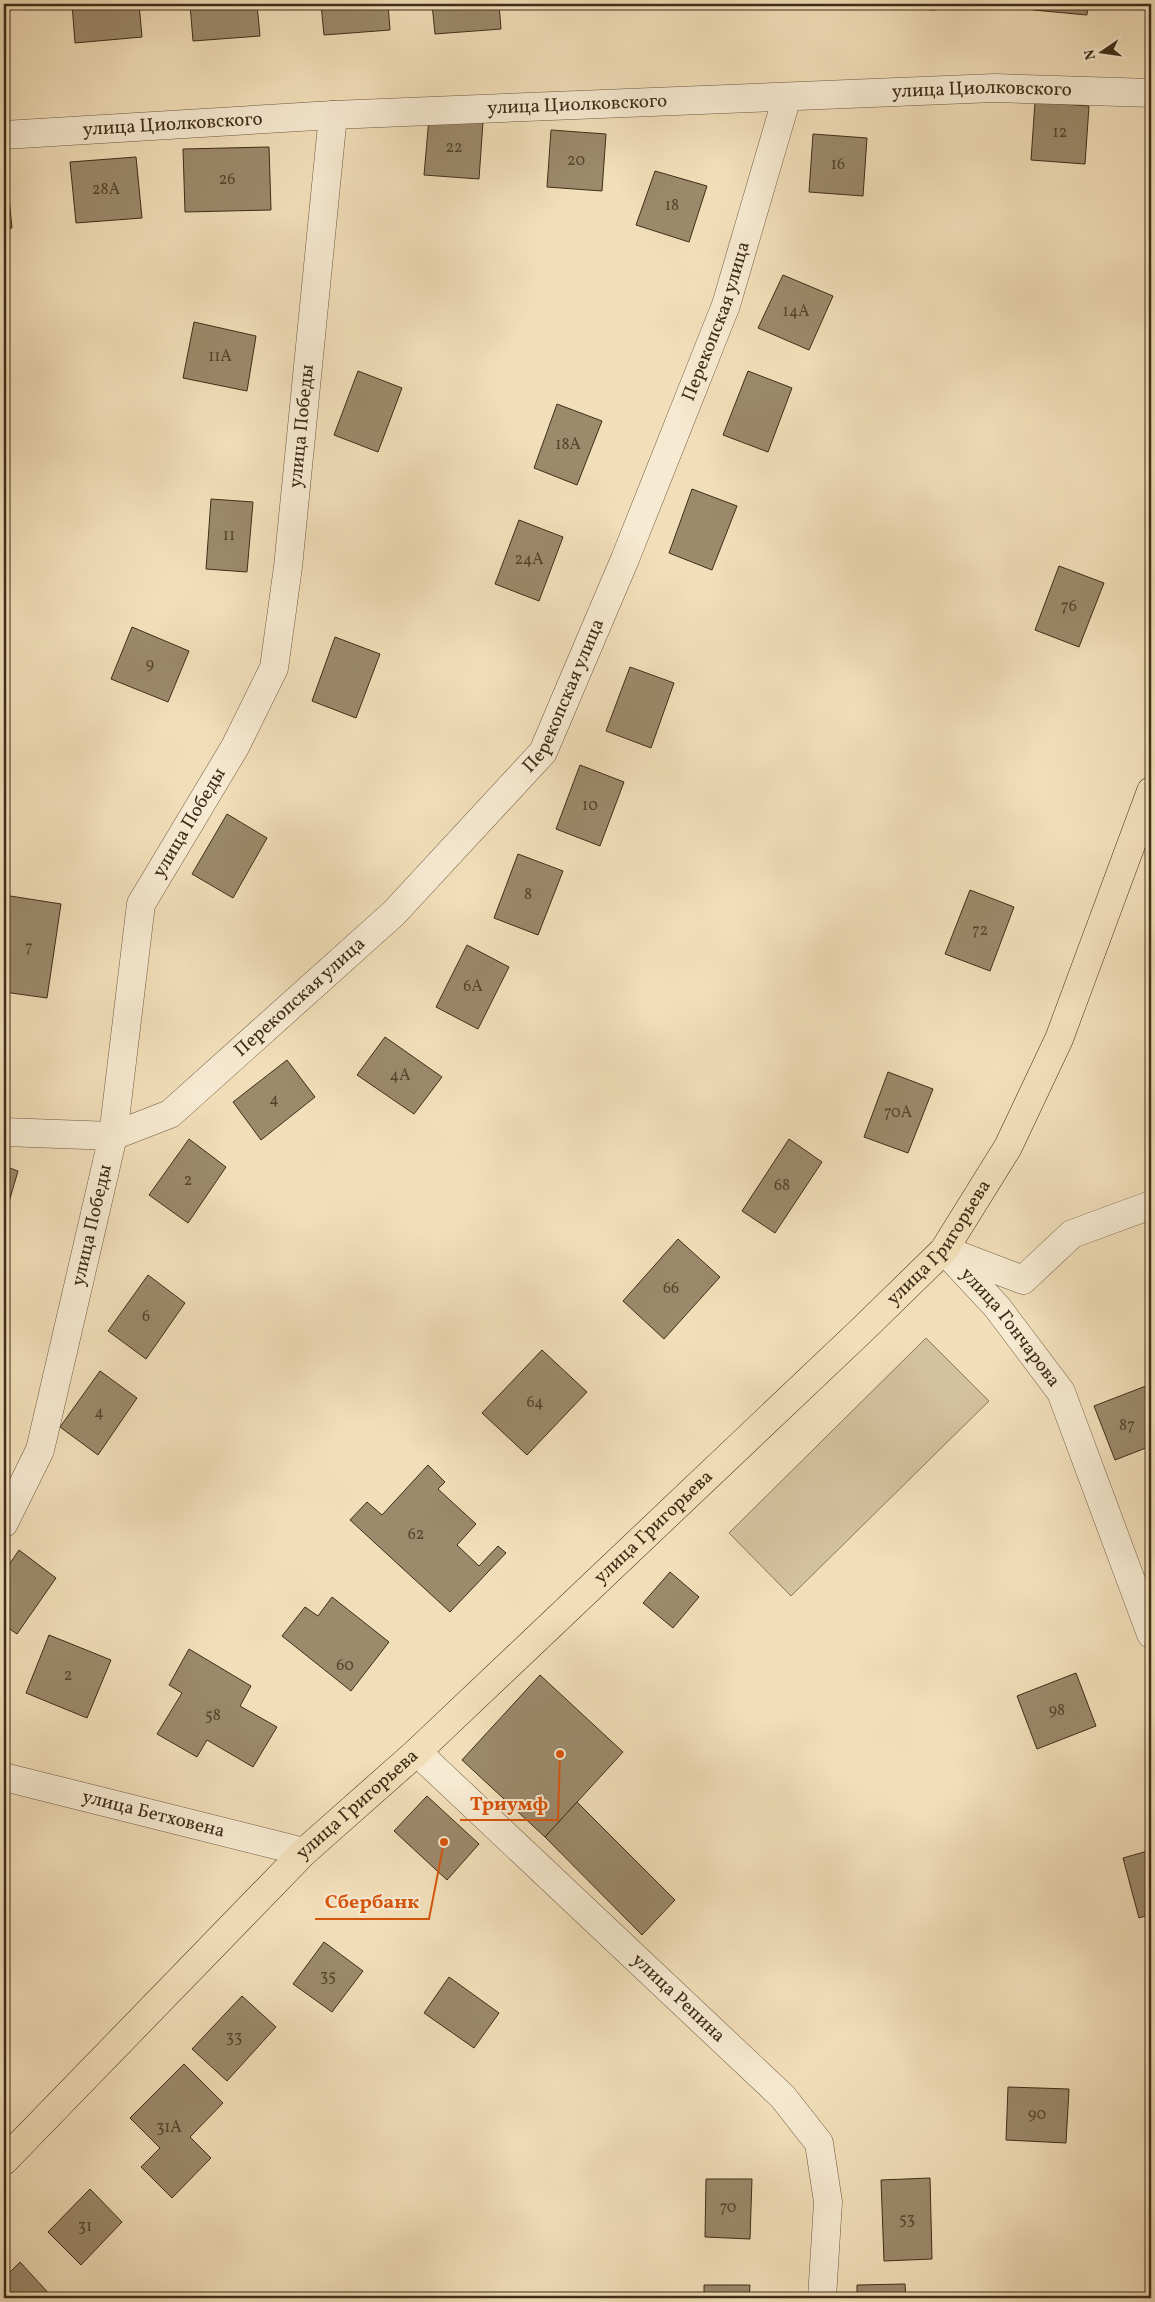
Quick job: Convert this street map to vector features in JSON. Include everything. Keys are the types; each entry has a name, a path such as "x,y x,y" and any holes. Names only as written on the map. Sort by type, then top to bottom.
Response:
{"main road":[{"name":"улица Григорьева","path":"4,2161 304,1852 417,1752 944,1250 1008,1147 1059,1039 1151,791"}],"street":[{"name":"улица Циолковского","path":"4,135 333,115 994,88 1151,93"},
{"name":"Перекопская улица","path":"113,1136 170,1114 394,913 543,752 625,559 726,305 787,96"},
{"name":"улица Победы","path":"4,1523 40,1450 113,1136 140,904 235,747 274,668 288,567 333,115"},
{"path":"4,1132 113,1136"},
{"name":"улица Гончарова","path":"944,1250 1023,1280 1072,1234 1151,1205"},
{"name":"улица Гончарова","path":"944,1250 997,1306 1061,1392 1151,1634"},
{"name":"улица Репина","path":"417,1752 783,2096 819,2143 828,2202 822,2298"},
{"name":"улица Бетховена","path":"4,1777 304,1852"}],"shaded area":[{"path":"926,1338 989,1401 791,1596 729,1533"}],"building":[{"path":"72,4 139,4 142,37 75,43"},
{"path":"190,4 257,4 260,36 193,41"},
{"path":"321,4 388,4 390,30 324,35"},
{"path":"432,4 499,4 501,29 435,34"},
{"path":"880,4 935,4 935,10 880,6"},
{"path":"1034,4 1088,4 1087,15 1033,10"},
{"path":"1035,102 1089,106 1085,164 1031,160"},
{"path":"429,118 483,122 479,179 424,175"},
{"path":"551,130 606,134 602,191 547,187"},
{"path":"813,134 867,138 863,196 809,192"},
{"path":"269,147 271,210 185,212 183,149"},
{"path":"136,157 142,218 76,223 70,162"},
{"path":"4,167 6,167 12,228 4,228"},
{"path":"655,171 707,186 689,242 636,225"},
{"path":"783,275 833,296 809,350 758,328"},
{"path":"194,322 256,336 247,391 183,378"},
{"path":"358,371 402,388 378,452 334,435"},
{"path":"748,371 792,388 768,452 723,435"},
{"path":"557,404 602,421 577,485 534,468"},
{"path":"692,489 737,506 712,570 669,553"},
{"path":"211,499 253,502 247,572 206,569"},
{"path":"519,520 563,537 539,601 495,584"},
{"path":"1059,566 1104,583 1079,647 1035,630"},
{"path":"132,627 189,651 168,702 111,679"},
{"path":"335,637 380,654 356,718 312,701"},
{"path":"630,667 674,683 651,748 606,731"},
{"path":"580,765 624,782 600,846 556,829"},
{"path":"227,814 267,838 233,898 192,874"},
{"path":"518,854 563,871 538,935 494,918"},
{"path":"970,890 1014,907 990,971 945,954"},
{"path":"4,895 61,904 47,998 4,992"},
{"path":"467,945 509,967 478,1029 436,1007"},
{"path":"385,1037 442,1077 414,1114 357,1075"},
{"path":"287,1060 315,1097 261,1140 233,1102"},
{"path":"888,1072 933,1089 908,1153 864,1137"},
{"path":"189,1139 226,1167 188,1223 149,1195"},
{"path":"789,1139 822,1162 775,1233 742,1211"},
{"path":"4,1166 18,1171 4,1219"},
{"path":"1151,1236 1151,1255 1145,1238"},
{"path":"678,1239 720,1277 664,1339 623,1301"},
{"path":"148,1275 185,1303 146,1359 108,1331"},
{"path":"542,1350 587,1392 527,1455 482,1413"},
{"path":"100,1371 137,1398 98,1455 60,1427"},
{"path":"1151,1384 1151,1446 1115,1460 1094,1406"},
{"path":"428,1465 445,1482 438,1489 476,1524 457,1545 479,1566 498,1546 506,1553 450,1612 350,1520 367,1502 382,1515"},
{"path":"19,1550 56,1578 17,1634 4,1625 4,1572"},
{"path":"670,1572 699,1597 673,1628 643,1603"},
{"path":"332,1597 389,1642 351,1691 282,1636 305,1607 318,1616"},
{"path":"49,1635 111,1660 87,1718 26,1693"},
{"path":"189,1649 251,1686 240,1706 277,1727 253,1767 207,1740 197,1757 157,1734 182,1693 169,1685"},
{"path":"1076,1673 1096,1726 1037,1749 1017,1696"},
{"path":"540,1675 623,1752 545,1837 462,1760"},
{"path":"427,1796 479,1844 447,1880 394,1831"},
{"path":"577,1802 675,1900 642,1935 545,1837"},
{"path":"1151,1850 1151,1914 1139,1918 1123,1858"},
{"path":"324,1942 363,1971 332,2012 293,1984"},
{"path":"449,1977 499,2013 474,2048 424,2013"},
{"path":"242,1996 276,2027 227,2081 192,2049"},
{"path":"184,2064 223,2103 190,2137 211,2158 172,2198 141,2167 160,2148 130,2118"},
{"path":"1008,2087 1069,2089 1066,2143 1006,2140"},
{"path":"930,2178 932,2259 884,2261 881,2180"},
{"path":"706,2179 752,2179 750,2239 705,2237"},
{"path":"90,2189 122,2222 81,2265 48,2232"},
{"path":"20,2262 53,2298 4,2298 4,2278"},
{"path":"905,2284 906,2298 857,2298 857,2285"},
{"path":"704,2285 750,2285 749,2298 704,2298"}],"place":[{"name":"Триумф","path":"560,1754"},
{"name":"Сбербанк","path":"444,1842"}]}
